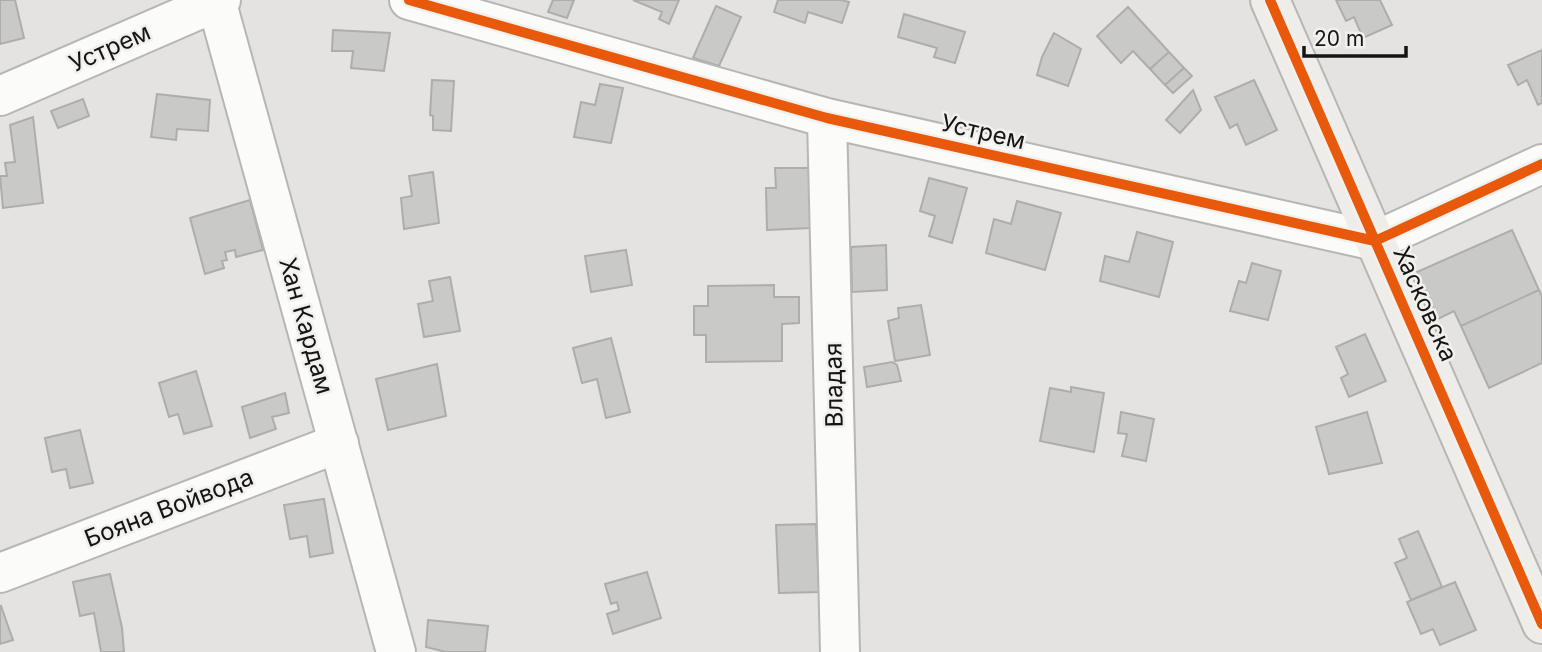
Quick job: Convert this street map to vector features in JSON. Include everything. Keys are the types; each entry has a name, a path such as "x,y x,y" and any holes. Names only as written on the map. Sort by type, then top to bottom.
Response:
{"street":[{"name":"Устрем","path":"0,96 218,0"},
{"name":"Хан Кардам","path":"218,0 396,652"},
{"name":"Устрем","path":"409,0 827,118 1375,241"},
{"name":"Хасковска","path":"1270,0 1540,616"},
{"name":"Владая","path":"827,118 840,652"},
{"path":"1375,241 1542,164"},
{"name":"Бояна Войвода","path":"0,573 339,443"}],"building":[{"path":"0,0 15,0 24,38 0,44"},
{"path":"553,0 574,0 567,18 548,12"},
{"path":"633,0 679,0 669,24 659,19 662,12"},
{"path":"778,0 849,2 842,23 808,12 805,23 774,12"},
{"path":"1336,0 1380,0 1392,25 1363,38 1354,17 1346,21"},
{"path":"716,6 741,17 719,66 693,58"},
{"path":"1128,7 1169,52 1150,69 1133,51 1121,63 1097,36"},
{"path":"904,14 965,32 955,63 934,57 937,48 898,37"},
{"path":"333,30 390,33 384,71 351,68 353,51 332,51"},
{"path":"1054,33 1081,49 1068,86 1037,75 1042,57"},
{"path":"1542,50 1542,103 1538,105 1527,80 1518,85 1508,65"},
{"path":"1169,52 1184,68 1165,85 1150,69"},
{"path":"1184,68 1192,76 1173,93 1165,85"},
{"path":"432,80 454,81 451,131 433,130 433,116 430,115"},
{"path":"1254,80 1277,130 1246,145 1237,124 1230,128 1215,97"},
{"path":"600,84 623,88 611,143 574,137 581,102 595,105"},
{"path":"1193,90 1201,110 1180,133 1166,120"},
{"path":"157,94 210,100 208,131 177,129 176,140 151,137"},
{"path":"83,99 89,116 58,128 51,111"},
{"path":"33,117 43,203 3,208 0,176 7,176 5,163 15,162 10,125"},
{"path":"775,168 809,168 811,228 767,230 766,188 776,188"},
{"path":"433,172 439,223 404,229 401,198 412,196 409,176"},
{"path":"929,178 967,188 952,243 929,236 935,216 920,211"},
{"path":"250,200 263,250 236,257 235,250 225,252 227,260 222,261 224,268 205,274 190,218"},
{"path":"1017,201 1061,213 1045,270 986,253 994,219 1011,224"},
{"path":"1512,230 1539,290 1461,326 1454,311 1438,319 1417,272"},
{"path":"1137,232 1173,242 1159,297 1100,281 1105,256 1129,262"},
{"path":"886,245 887,290 852,292 851,247"},
{"path":"626,250 632,285 591,292 585,256"},
{"path":"1252,263 1281,271 1268,320 1230,311 1239,281 1246,283"},
{"path":"450,277 460,331 424,337 418,304 433,301 429,281"},
{"path":"774,285 774,297 799,297 799,323 782,324 782,361 706,362 706,335 694,335 694,306 708,306 708,286"},
{"path":"1539,290 1542,296 1542,363 1489,388 1461,326"},
{"path":"921,305 930,355 895,361 888,321 899,318 898,308"},
{"path":"1365,334 1386,381 1349,397 1341,378 1348,374 1336,347"},
{"path":"611,338 630,412 606,418 597,379 582,383 573,348"},
{"path":"892,362 897,365 901,381 867,387 864,367"},
{"path":"437,364 446,416 388,430 376,379"},
{"path":"196,371 212,426 184,434 178,414 169,417 159,383"},
{"path":"1071,387 1104,393 1094,452 1040,441 1050,388 1071,392"},
{"path":"285,393 289,413 272,417 276,429 250,438 242,407"},
{"path":"1121,412 1154,419 1146,461 1122,456 1127,434 1118,433"},
{"path":"1367,412 1382,463 1329,474 1316,427"},
{"path":"80,430 93,483 70,488 66,469 52,472 45,438"},
{"path":"324,499 333,553 310,557 307,536 290,539 284,505"},
{"path":"816,524 819,592 779,593 776,525"},
{"path":"1418,531 1442,587 1411,600 1395,563 1407,558 1399,539"},
{"path":"647,572 661,618 613,634 607,614 619,610 617,602 611,604 605,584"},
{"path":"110,574 122,628 124,652 101,652 94,613 80,616 73,582"},
{"path":"1455,582 1476,630 1440,645 1433,629 1421,634 1407,602"},
{"path":"0,607 13,640 0,644"},
{"path":"428,620 488,626 485,652 446,652 426,647"}],"cycle path":[{"path":"409,0 827,118 1375,241 1542,164"},
{"path":"1270,0 1542,624"}]}
